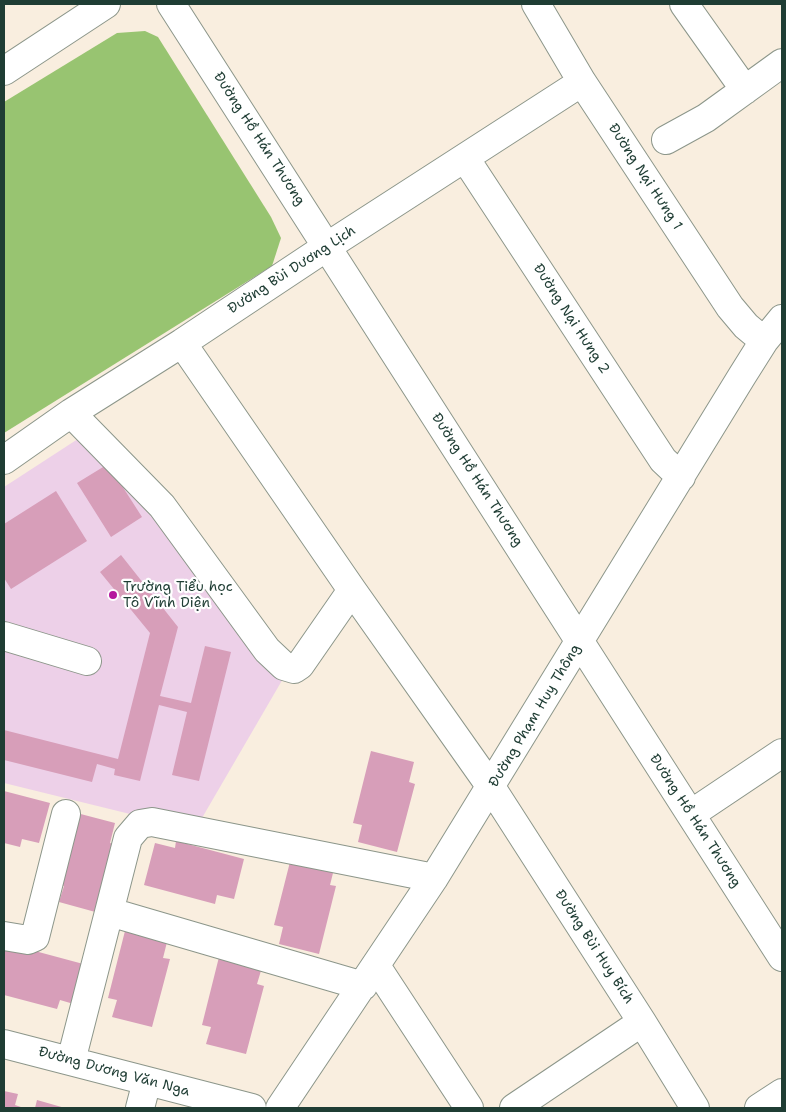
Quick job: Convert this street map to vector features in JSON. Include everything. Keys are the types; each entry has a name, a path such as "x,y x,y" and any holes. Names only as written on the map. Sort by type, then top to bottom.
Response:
{"street":[{"path":"4,72 106,4"},
{"name":"Đường Hồ Hán Thương","path":"171,4 328,246 782,958"},
{"name":"Đường Nại Hưng 1","path":"536,4 582,82 730,307 746,326 764,341"},
{"path":"684,4 745,90"},
{"path":"666,140 706,118 782,63"},
{"name":"Đường Bùi Dương Lịch","path":"4,460 71,413 182,343 582,82"},
{"name":"Đường Nại Hưng 2","path":"465,158 663,460 680,477"},
{"name":"Đường Phạm Huy Thông","path":"280,1108 370,976 492,787 764,341 782,319"},
{"name":"Đường Bùi Huy Bích","path":"182,343 352,590 492,787 695,1108"},
{"path":"71,413 162,506 267,650 284,666 294,669 300,665 352,590"},
{"path":"4,636 87,661"},
{"path":"691,814 782,753"},
{"path":"4,936 28,940 35,937 66,814"},
{"path":"71,1061 128,838 140,824 152,822 434,878"},
{"path":"110,912 370,976 469,1108"},
{"path":"514,1108 642,1022"},
{"name":"Đường Dương Văn Nga","path":"4,1044 252,1108"},
{"path":"140,1108 147,1081"},
{"path":"760,1108 782,1093"}],"shaded area":[{"name":"Trường Tiểu học Tô Vĩnh Diện","path":"84,435 160,512 284,677 195,830 4,783 4,487"}],"green space":[{"path":"145,31 158,37 271,217 281,238 272,266 4,433 4,102 117,33"}],"building":[{"path":"108,464 142,517 111,537 77,483"},
{"path":"56,491 87,541 11,589 4,578 4,524"},
{"path":"121,555 178,627 160,696 191,703 205,646 231,652 199,781 172,775 187,712 159,705 140,781 114,775 115,769 97,764 92,782 4,760 4,730 118,759 150,633 100,572"},
{"path":"371,751 414,762 409,782 415,784 397,852 358,842 362,825 353,823"},
{"path":"4,791 50,803 39,843 22,839 20,847 4,843"},
{"path":"73,812 115,823 110,843 117,845 99,913 59,902 64,886 55,883"},
{"path":"176,841 244,859 234,899 217,895 215,904 144,885 155,843 175,848"},
{"path":"292,854 335,865 330,885 336,886 319,954 279,944 283,927 274,925"},
{"path":"126,927 168,938 163,958 170,959 152,1027 112,1017 117,1000 108,998"},
{"path":"20,947 87,965 77,1005 60,1000 57,1009 4,995 4,949 18,953"},
{"path":"220,953 263,964 257,984 264,986 246,1054 206,1044 211,1027 202,1025"},
{"path":"4,1091 18,1094 15,1105 24,1108 4,1108"},
{"path":"37,1100 65,1108 35,1108"}],"place":[{"name":"Trường Tiểu học Tô Vĩnh Diện","path":"113,595"}]}
